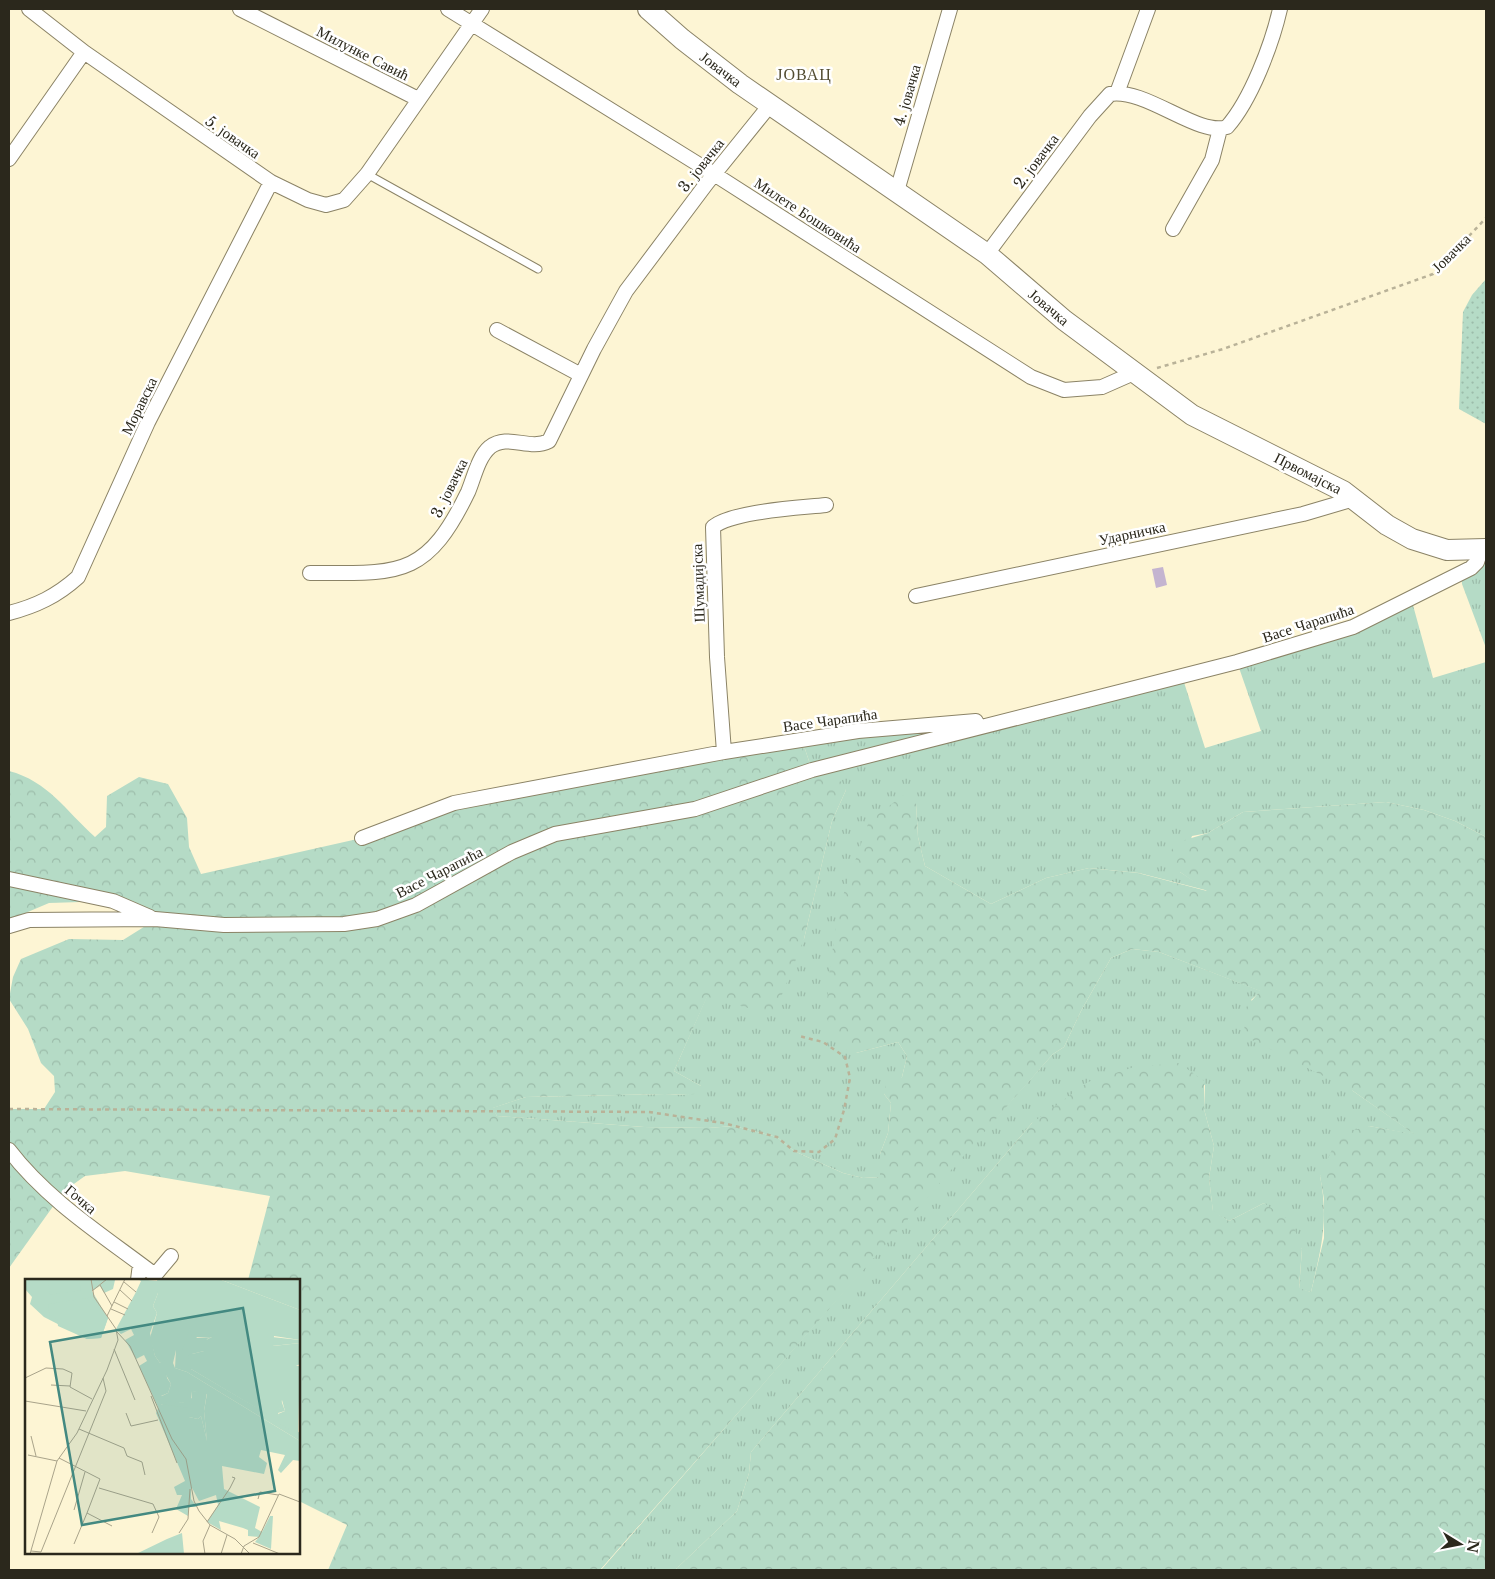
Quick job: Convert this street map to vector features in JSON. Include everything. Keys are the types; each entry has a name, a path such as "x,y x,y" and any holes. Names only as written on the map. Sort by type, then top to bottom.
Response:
{"main road":[{"name":"Јовачка","path":"648,9 695,50 770,105 987,254 1064,320 1136,372"},
{"name":"Првомајска","path":"1136,372 1192,415 1330,484 1354,499 1387,525 1421,543 1452,551 1484,550"}],"street":[{"name":"5. јовачка","path":"29,9 84,52 270,182 308,200 326,205 344,200 367,174 482,9"},
{"name":"Милунке Савић","path":"240,9 418,99"},
{"name":"Милете Бошковића","path":"448,9 714,174 1031,377 1064,390 1102,386 1136,372"},
{"name":"4. јовачка","path":"897,191 950,9"},
{"path":"1148,9 1117,93 1128,94 1200,124 1220,130 1227,127 1232,121 1262,66 1274,34 1280,9"},
{"path":"9,158 84,52"},
{"name":"2. јовачка","path":"987,254 1090,116 1110,94 1117,93"},
{"name":"3. јовачка","path":"310,573 388,571 405,567 426,555 453,521 486,450 503,441 533,446 548,441 626,292 714,174 770,105"},
{"path":"1173,229 1212,160 1220,130"},
{"name":"Моравска","path":"9,613 34,607 63,590 78,577 148,422 270,182"},
{"path":"497,330 581,375"},
{"name":"Ударничка","path":"916,596 1303,514 1354,499"},
{"name":"Шумадијска","path":"724,752 717,657 713,527 728,519 826,505"},
{"name":"Васе Чарапића","path":"9,926 29,920 155,920 234,925 344,924 376,918 416,905 512,852 555,834 695,809 812,770 1237,662 1353,627 1471,568 1484,550"},
{"name":"Васе Чарапића","path":"362,838 454,803 724,752 858,731 1014,718"},
{"path":"9,879 113,901 155,920"},
{"name":"Гочка","path":"9,1150 26,1173 83,1222 155,1275 171,1256"},
{"path":"138,1279 140,1264"}],"lane":[{"path":"367,174 538,269"}],"path":[{"name":"Јовачка","path":"1136,372 1223,349 1433,274 1486,218"},
{"path":"9,1109 649,1112 723,1123 777,1137 794,1151 819,1152 835,1139 844,1110 850,1078 845,1057 823,1042 799,1036"}],"green space":[{"path":"1486,279 1486,424 1459,409 1463,312 1472,295"},
{"path":"1486,549 1486,648 1462,584 1461,573"},
{"path":"1411,598 1433,678 1486,662 1486,837 1455,821 1424,810 1386,802 1243,812 1208,833 1192,836 1180,872 1209,891 1139,873 1089,868 1046,878 991,904 925,866 918,837 916,804 856,1053 898,1042 907,1056 902,1077 884,1094 891,1103 888,1133 880,1154 880,1177 863,1178 843,1173 794,1151 777,1137 734,1126 708,1128 644,1127 497,1116 492,1108 526,1097 688,1095 701,1086 674,1071 707,996 804,939 832,821 846,790 812,770 805,749 787,742 1014,718 1182,676 1205,748 1261,731 1237,662 1353,627"},
{"path":"787,742 805,749 812,770 842,782 846,790 832,821 804,939 774,1015 707,997 674,1071 701,1086 701,1093 688,1095 526,1097 493,1108 497,1116 644,1127 708,1128 734,1126 777,1137 794,1151 843,1173 863,1178 880,1177 880,1154 888,1133 891,1103 884,1094 886,1084 902,1077 907,1056 898,1042 856,1053 847,1050 832,1034 826,1014 830,967 839,907 869,821 905,794 916,804 918,837 925,866 991,904 1046,878 1089,868 1138,873 1207,891 1180,872 1168,857 1175,843 1208,833 1243,812 1386,802 1424,810 1455,821 1486,837 1486,1570 675,1570 737,1511 749,1473 751,1452 1032,1123 1088,1082 1134,1067 1179,1063 1204,1081 1204,1109 1214,1146 1209,1178 1213,1211 1229,1221 1264,1203 1292,1222 1302,1249 1299,1288 1311,1292 1324,1238 1324,1199 1320,1176 1339,1134 1369,1126 1414,1134 1353,1091 1246,1037 1242,1012 1260,991 1159,952 1132,949 1111,958 1081,1011 1064,1047 1053,1054 600,1570 328,1570 347,1525 300,1502 300,1279 248,1279 270,1196 125,1171 85,1176 64,1191 9,1268 9,1109 44,1109 55,1092 54,1076 41,1063 28,1029 9,999 13,977 21,959 69,939 123,940 155,920 113,901 49,903 9,920 9,771 23,776 46,789 95,837 106,827 107,796 139,777 168,784 187,818 189,847 201,874 362,838 454,803"},
{"path":"1132,949 1159,952 1261,991 1251,1000 1353,1091 1416,1135 1369,1126 1320,1176 1324,1207 1323,1235 1311,1292 1299,1289 1302,1249 1264,1203 1229,1221 1213,1212 1209,1178 1214,1146 1204,1109 1205,1085 1032,1123 751,1452 749,1473 737,1511 675,1570 601,1570 953,1166 1053,1054 1064,1047 1081,1011 1111,958"}],"building":[{"path":"1163,567 1167,585 1156,588 1152,569"}],"district":[{"name":"ЈОВАЦ","path":"804,74"}]}
